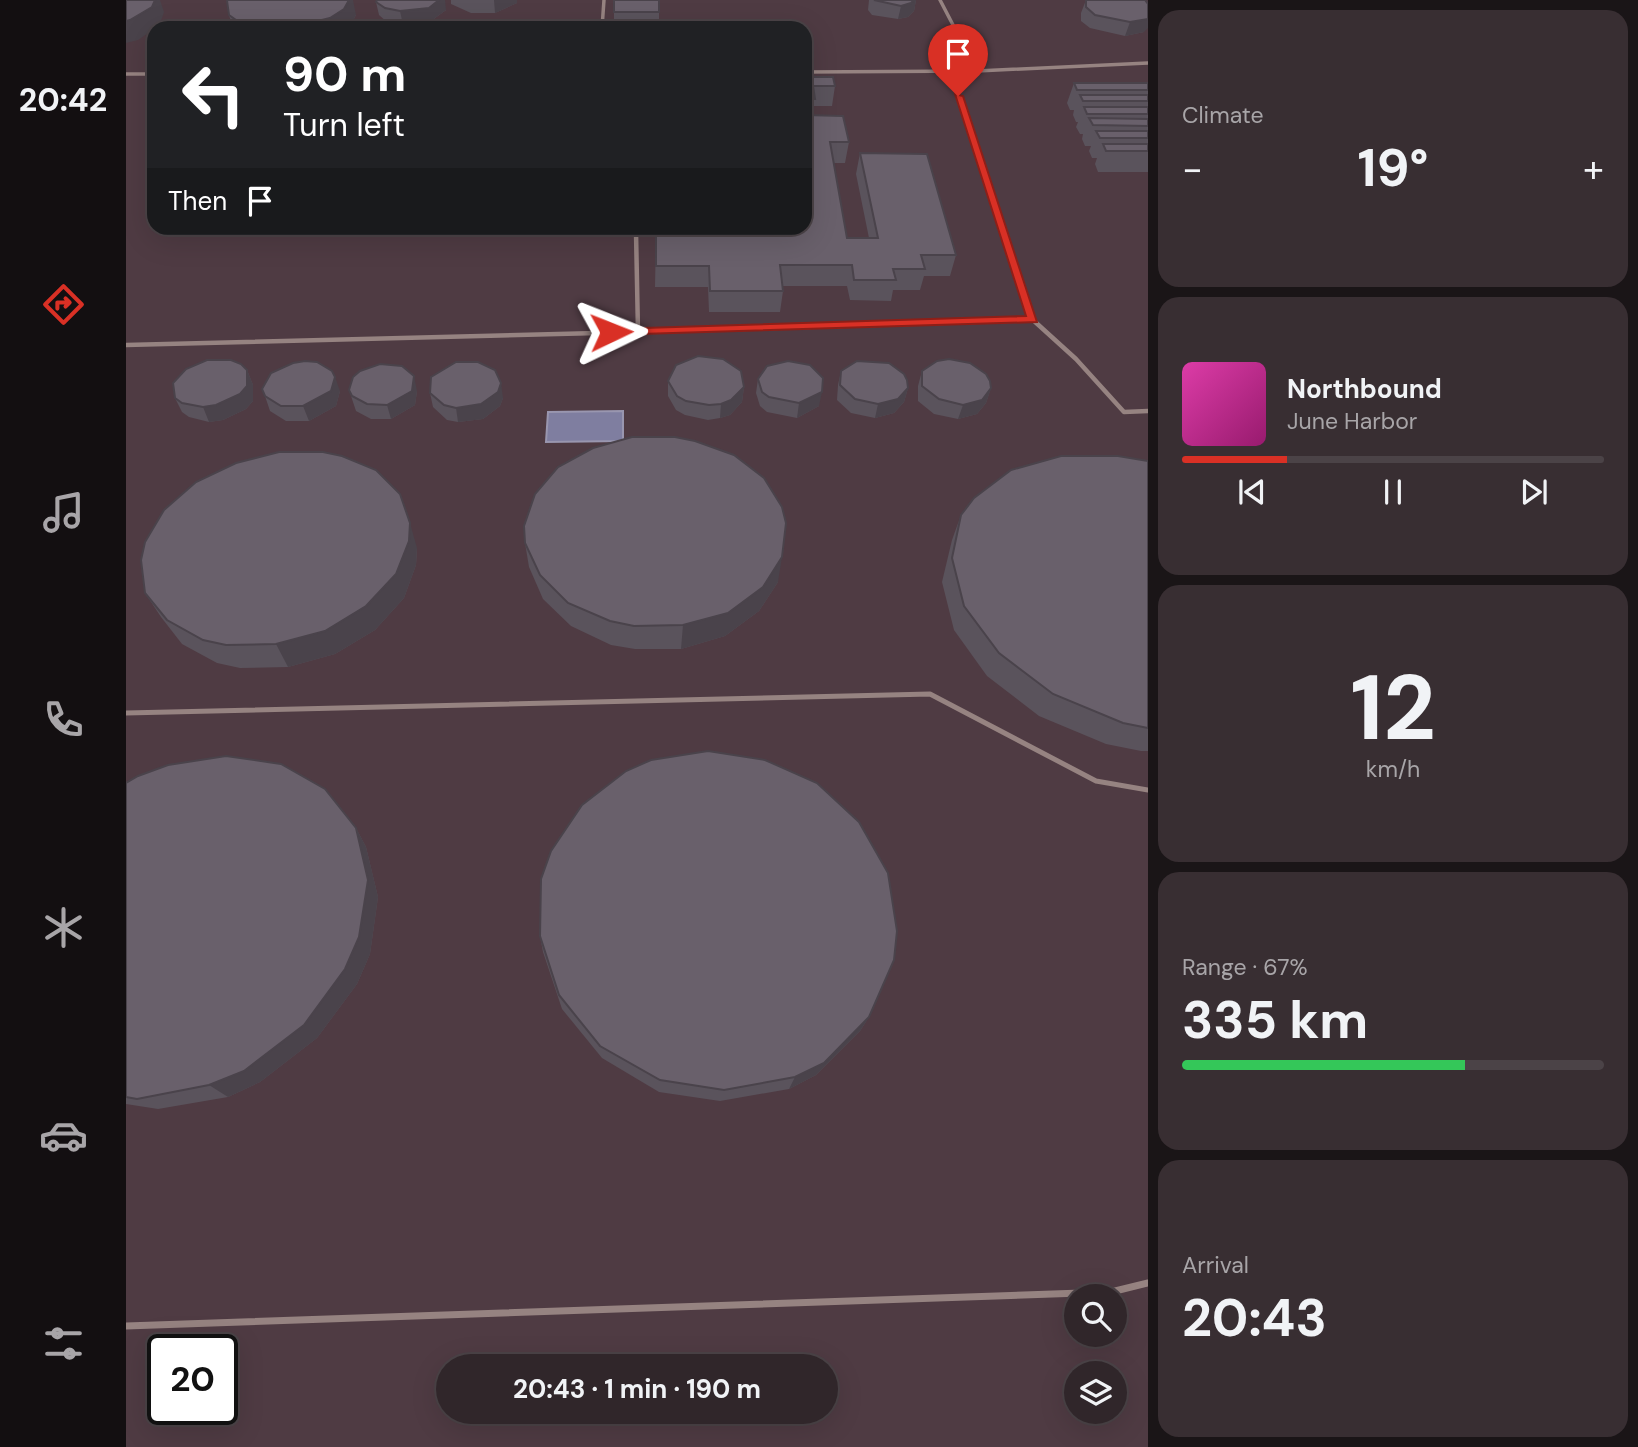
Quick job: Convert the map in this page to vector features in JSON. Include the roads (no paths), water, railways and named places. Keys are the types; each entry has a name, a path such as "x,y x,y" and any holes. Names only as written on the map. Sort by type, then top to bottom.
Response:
{"lane":[{"path":"602,21 604,0"},
{"path":"940,0 977,71"},
{"path":"812,72 977,71 1148,63"},
{"path":"950,71 1033,320 1076,359 1124,412 1148,411"},
{"path":"126,74 147,74"},
{"path":"636,235 638,332"},
{"path":"126,345 1033,320"},
{"path":"126,713 930,694 1009,733 1096,781 1148,790"},
{"path":"126,1326 1111,1293 1148,1283"}],"water":[{"path":"623,411 623,441 546,442 548,412"}]}
